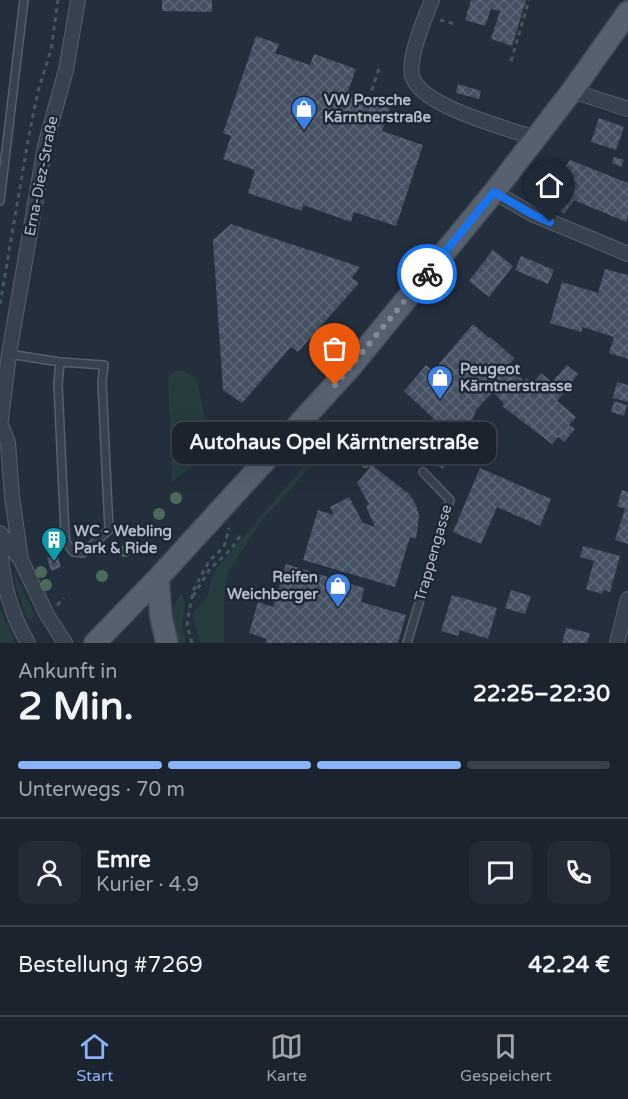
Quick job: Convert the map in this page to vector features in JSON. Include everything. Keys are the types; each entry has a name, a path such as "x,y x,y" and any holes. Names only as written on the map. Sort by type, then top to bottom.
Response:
{"main road":[{"path":"95,643 158,578 350,368 494,192 572,91 628,12"},
{"path":"158,578 161,618 167,643"}],"street":[{"name":"Erna-Diez-Straße","path":"21,560 12,497 8,443 0,426 9,354 45,146 66,70 78,0"},
{"path":"432,0 412,59 411,76 418,87 425,95 446,106 535,138"},
{"path":"572,91 628,109"},
{"path":"494,192 532,214 628,254"},
{"name":"Erna-Diez-Straße","path":"0,533 21,560 48,615 65,643"},
{"path":"0,546 3,582 20,629 28,643"},
{"path":"617,643 628,599"}],"lane":[{"path":"0,201 24,0"},
{"path":"9,354 60,362 104,365 102,382 109,530 88,551 83,553 72,552 66,542 65,534 57,384 60,362"},
{"name":"Trappengasse","path":"406,643 450,500 423,472"}],"path":[{"path":"511,61 529,0"},
{"path":"439,19 455,24"},
{"path":"369,99 380,65"},
{"path":"192,643 187,625 190,600 209,561 224,547 230,524 231,498"},
{"path":"190,600 210,569 231,549 240,536"}],"green space":[{"path":"175,371 184,371 197,379 208,425 225,441 172,482 168,378"},
{"path":"313,455 317,459 264,517 228,572 224,594 224,643 200,643 193,614 208,595 212,574"},
{"path":"15,574 34,614 31,620 26,617 14,580"},
{"path":"181,593 185,602 182,625 186,643 177,643 171,622 171,612"},
{"path":"0,608 14,640 12,643 0,643"}],"building":[{"path":"162,0 212,0 212,12 162,11"},
{"path":"471,0 526,0 512,46 491,39 500,11 491,9 485,26 465,20"},
{"name":"VW Porsche Kärntnerstraße","path":"256,36 279,44 275,53 310,65 314,54 356,69 348,91 391,106 382,131 423,145 396,226 354,212 351,222 303,205 302,211 248,193 255,170 223,159 231,136 223,133"},
{"path":"458,84 481,91 479,99 456,93"},
{"path":"599,118 624,127 616,150 591,142"},
{"path":"614,157 624,160 621,167 612,163"},
{"path":"570,160 628,183 626,222 574,200 564,214 543,198"},
{"path":"231,224 360,267 352,278 359,283 298,352 291,347 242,403 223,390 213,240"},
{"path":"493,250 513,266 489,297 469,281"},
{"path":"521,256 554,270 548,284 515,270"},
{"path":"605,269 628,275 628,359 609,353 614,337 583,327 581,332 550,323 562,282 598,293"},
{"path":"473,324 514,358 509,367 524,381 527,378 533,383 541,373 552,382 567,365 578,374 557,401 576,417 569,425 575,429 564,442 558,437 552,444 502,406 504,404 493,392 476,410 463,446 404,391 426,365 433,371"},
{"path":"617,382 628,385 628,402 613,398"},
{"path":"614,401 627,405 624,416 611,412"},
{"path":"435,439 454,455 442,469 424,453"},
{"path":"372,465 409,494 416,505 419,516 416,539 410,537 395,587 303,560 318,510 334,515 330,507 349,497 363,523 375,527 366,506 369,504 357,483"},
{"path":"480,468 551,499 540,526 497,507 481,544 453,532"},
{"path":"622,490 628,492 628,544 615,540 625,509 617,506"},
{"path":"583,546 620,556 610,592 603,590 602,594 586,589 594,561 580,557"},
{"name":"WC - Webling Park & Ride","path":"57,554 61,567 51,571 47,558"},
{"name":"Reifen Weichberger","path":"286,564 364,588 361,602 406,615 398,643 266,643 267,639 249,633 258,602 273,607"},
{"path":"511,590 531,596 525,614 505,608"},
{"path":"452,595 497,608 488,639 460,630 458,636 441,631"},
{"path":"566,628 590,633 587,643 562,643"}],"way so far":[{"path":"335,385 427,274"}],"place":[{"name":"VW Porsche Kärntnerstraße","path":"304,132"},
{"name":"Autohaus Opel Kärntnerstraße","path":"335,385"},
{"name":"Peugeot Kärntnerstrasse","path":"440,401"},
{"name":"WC - Webling Park & Ride","path":"54,563"},
{"name":"Reifen Weichberger","path":"338,609"}],"route":[{"path":"427,274 494,192 550,222"}]}
